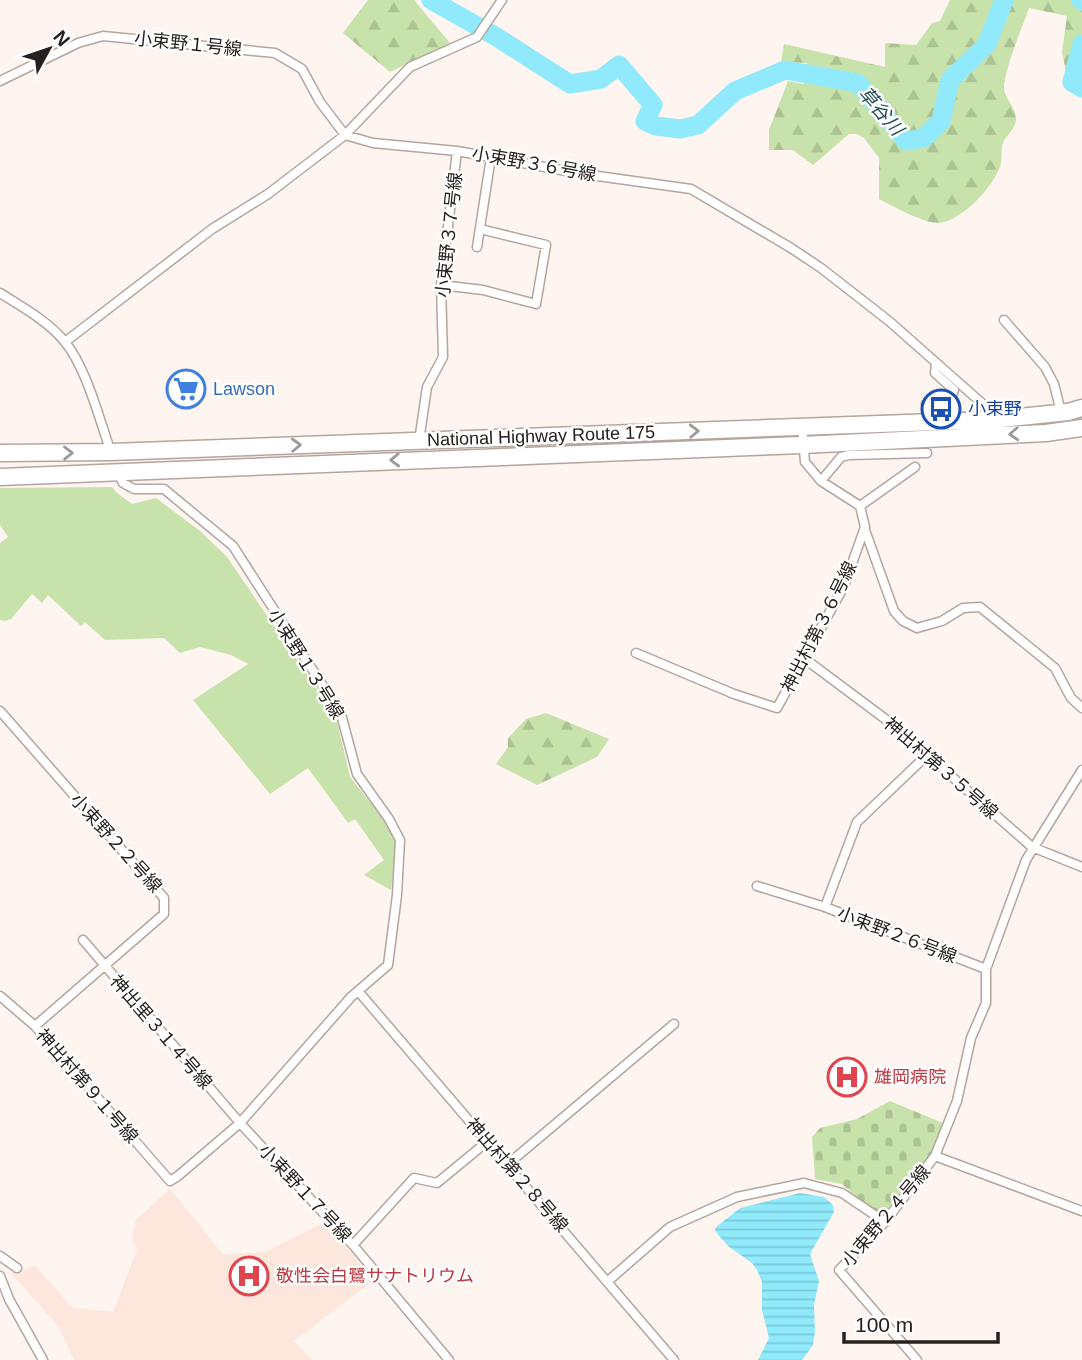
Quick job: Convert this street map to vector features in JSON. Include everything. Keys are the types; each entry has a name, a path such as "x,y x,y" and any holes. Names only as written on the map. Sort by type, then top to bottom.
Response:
{"highway":[{"name":"National Highway Route 175","path":"0,453 111,452 990,420 1082,408"},
{"name":"National Highway Route 175","path":"0,477 802,445 1046,433 1082,428"}],"street":[{"path":"65,342 212,229 268,194 345,135 410,67 477,37 502,0"},
{"name":"小束野１号線","path":"0,80 78,43 103,36 275,53 302,69 320,102 345,135"},
{"name":"小束野３６号線","path":"345,135 373,144 457,151 583,174 691,189 821,268 889,321 984,405 990,420"},
{"name":"小束野３７号線","path":"419,441 426,387 443,357 441,285 457,151"},
{"path":"477,247 491,157"},
{"path":"441,285 483,290 536,304 546,245 480,229"},
{"path":"0,293 43,322 65,342 88,389 111,452"},
{"path":"1004,320 1045,367 1054,384 1060,412"},
{"path":"926,404 950,401 954,390 936,373 936,363"},
{"path":"802,426 805,462 821,481 860,506 915,467"},
{"path":"821,481 841,457 926,453"},
{"path":"158,489 156,478 162,470"},
{"name":"小束野１３号線","path":"118,471 123,483 134,489 164,489 233,547 341,713 357,774 389,819 400,840 397,895 388,965 351,997 240,1123 170,1181"},
{"name":"神出村第３６号線","path":"636,653 734,694 777,708 844,586 864,527 860,506"},
{"path":"864,527 894,611 904,621 917,628 942,621 963,607 980,607 1055,668 1071,698 1082,708"},
{"name":"神出村第３５号線","path":"805,659 892,724 1032,847 1082,867"},
{"name":"小束野２２号線","path":"0,711 164,898 163,914 35,1026"},
{"name":"小束野２６号線","path":"926,756 857,822 825,908 986,969"},
{"name":"小束野２４号線","path":"917,1360 839,1269 885,1222 935,1156 957,1101 971,1038 986,1003 986,969 1026,860 1082,770"},
{"path":"757,886 825,908"},
{"name":"神出里３１４号線","path":"83,940 240,1123"},
{"name":"神出村第２８号線","path":"358,991 674,1360"},
{"name":"神出村第９１号線","path":"0,996 35,1026 170,1181"},
{"path":"508,1164 674,1024"},
{"name":"小束野１７号線","path":"240,1123 353,1245 449,1360"},
{"path":"353,1245 414,1178 437,1183 488,1141"},
{"path":"935,1156 1082,1211"},
{"path":"608,1281 670,1227 737,1197 804,1183 842,1193 885,1222"},
{"path":"0,1256 17,1268"},
{"path":"0,1276 9,1299 43,1360"}],"shaded area":[{"name":"敬性会白鷺サナトリウム","path":"170,1189 223,1254 265,1252 325,1222 374,1280 294,1341 312,1360 74,1360 59,1327 11,1273 35,1266 73,1308 113,1312 137,1250 132,1240 136,1220"}],"green space":[{"path":"368,0 414,0 450,43 390,72 343,33"},
{"path":"950,0 1082,0 1082,75 1077,92 1069,86 1062,52 1067,16 1029,8 1004,86 1016,122 1003,142 1001,165 996,175 966,210 938,223 908,214 879,199 879,158 864,138 857,134 849,134 813,165 793,150 769,150 769,130 788,81 804,84 807,63 781,62 784,44 885,67 885,43 916,45 932,23 940,21"},
{"path":"112,487 132,504 156,498 200,531 227,557 336,717 350,777 384,820 397,844 391,890 364,875 384,860 355,819 348,823 308,768 270,794 193,700 248,664 231,655 200,647 180,653 164,638 105,640 85,622 81,626 48,595 42,603 32,594 11,619 0,620 0,543 8,537 0,525 0,488"},
{"path":"546,713 609,739 597,757 537,785 496,764 508,747 508,738 526,719"},
{"path":"890,1101 945,1124 932,1156 886,1216 863,1203 842,1184 815,1179 812,1137 820,1128 857,1119"}],"water":[{"path":"800,1193 824,1197 833,1205 834,1212 810,1254 819,1281 814,1305 813,1345 802,1360 758,1360 769,1338 762,1310 762,1282 752,1263 728,1246 715,1231 716,1227 740,1208"}],"waterway":[{"name":"草谷川","path":"431,0 495,36 570,84 601,79 619,65 653,105 645,121 656,126 680,129 698,125 735,91 785,70 858,83 906,141 924,138 941,121 950,80 987,44 1004,0"},
{"name":"草谷川","path":"1082,44 1072,82 1082,88"}],"place":[{"name":"Lawson","path":"186,389"},
{"name":"小束野","path":"941,409"},
{"name":"雄岡病院","path":"847,1077"},
{"name":"敬性会白鷺サナトリウム","path":"249,1276"}]}
